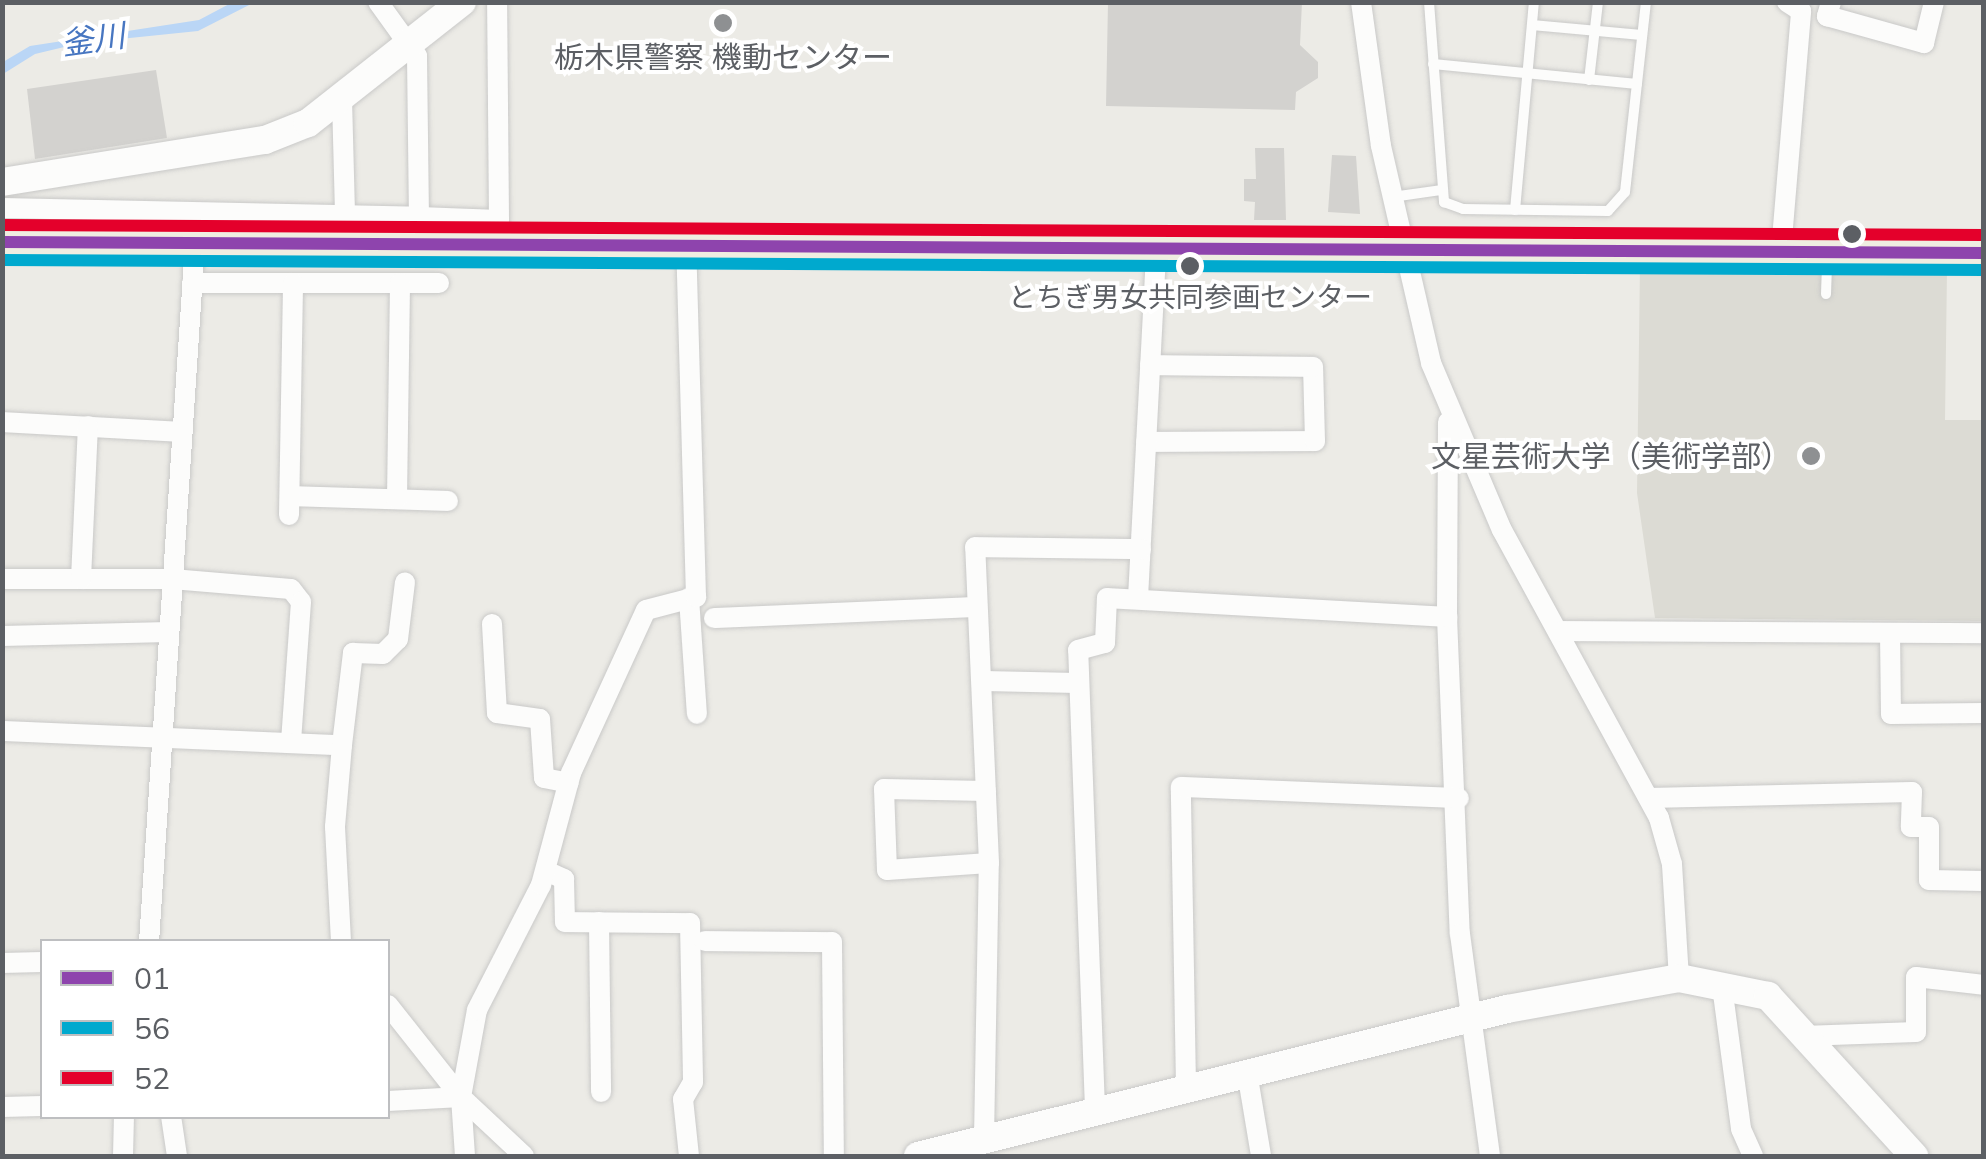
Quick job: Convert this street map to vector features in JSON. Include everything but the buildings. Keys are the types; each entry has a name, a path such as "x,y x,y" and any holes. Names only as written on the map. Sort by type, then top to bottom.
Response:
{"highway":[{"path":"2,242 1984,253"}],"street":[{"path":"378,2 411,42 418,69 419,218"},
{"path":"2,182 264,140 308,123 462,2"},
{"path":"2,208 500,220 497,2"},
{"path":"1361,2 1392,197 1409,249 1448,414 1502,530 1562,631 1649,798 1672,864 1679,978"},
{"path":"1781,251 1800,11 1786,2"},
{"path":"1830,2 1827,16 1924,43 1934,2"},
{"path":"342,99 345,216"},
{"path":"148,939 195,244"},
{"path":"465,1156 462,1097 478,1010 546,872 569,784 646,610 696,597 686,247"},
{"path":"1138,598 1156,251"},
{"path":"293,283 289,506 448,501"},
{"path":"397,500 400,283"},
{"path":"192,284 440,283"},
{"path":"1146,442 1315,441 1313,367 1150,366"},
{"path":"1448,414 1447,617 1468,1018 1490,1156"},
{"path":"2,422 182,432"},
{"path":"81,579 88,426"},
{"path":"984,1138 989,863 975,547 1141,549"},
{"path":"2,580 172,579 291,589 302,602 291,742"},
{"path":"341,939 335,827 353,653 383,654 398,640 406,582"},
{"path":"689,598 697,714"},
{"path":"1095,1109 1078,650 1105,643 1107,598 1447,617"},
{"path":"714,618 977,607"},
{"path":"492,624 497,713 540,719 544,778 569,784"},
{"path":"1562,631 1984,633"},
{"path":"2,636 169,632"},
{"path":"1890,632 1891,714 1984,713"},
{"path":"982,681 1079,683"},
{"path":"2,731 162,734 342,744"},
{"path":"1186,1086 1182,787 1459,798"},
{"path":"986,792 884,789 886,854 887,870 989,863"},
{"path":"1649,798 1912,792 1911,827 1930,827 1929,880 1984,881"},
{"path":"546,872 564,879 565,922 690,923 694,1082 684,1099 689,1156"},
{"path":"599,922 601,1092"},
{"path":"705,941 832,942 834,1156"},
{"path":"2,963 40,962"},
{"path":"1803,1036 1916,1032 1916,977 1984,985"},
{"path":"918,1156 1468,1018 1679,978 1768,996 1914,1156"},
{"path":"1722,986 1741,1128 1753,1156"},
{"path":"390,1007 462,1097 524,1156"},
{"path":"1247,1072 1262,1156"},
{"path":"390,1101 462,1097"},
{"path":"2,1107 40,1106"},
{"path":"123,1156 124,1119"},
{"path":"171,1119 177,1156"}],"lane":[{"path":"1430,2 1441,190 1453,208 1608,211 1622,201 1646,2"},
{"path":"1515,210 1534,2"},
{"path":"1589,80 1598,2"},
{"path":"1532,25 1642,35"},
{"path":"1433,64 1637,84"},
{"path":"1392,197 1441,190"},
{"path":"1826,294 1827,251"}],"shaded area":[{"name":"文星芸術大学（美術学部）","path":"1640,265 1947,271 1945,420 1983,420 1983,621 1655,618 1637,493"}],"water":[{"name":"釜川","path":"233,2 253,3 198,31 81,43 35,54 3,74 3,62 30,46 199,20"}],"transit line":[{"name":"52","path":"2,225 1984,235"},
{"name":"01","path":"2,242 1984,253"},
{"name":"56","path":"2,260 1984,270"}],"place":[{"name":"栃木県警察 機動センター","path":"723,23"},
{"name":"とちぎ男女共同参画センター","path":"1190,266"},
{"name":"文星芸術大学（美術学部）","path":"1811,456"}]}
